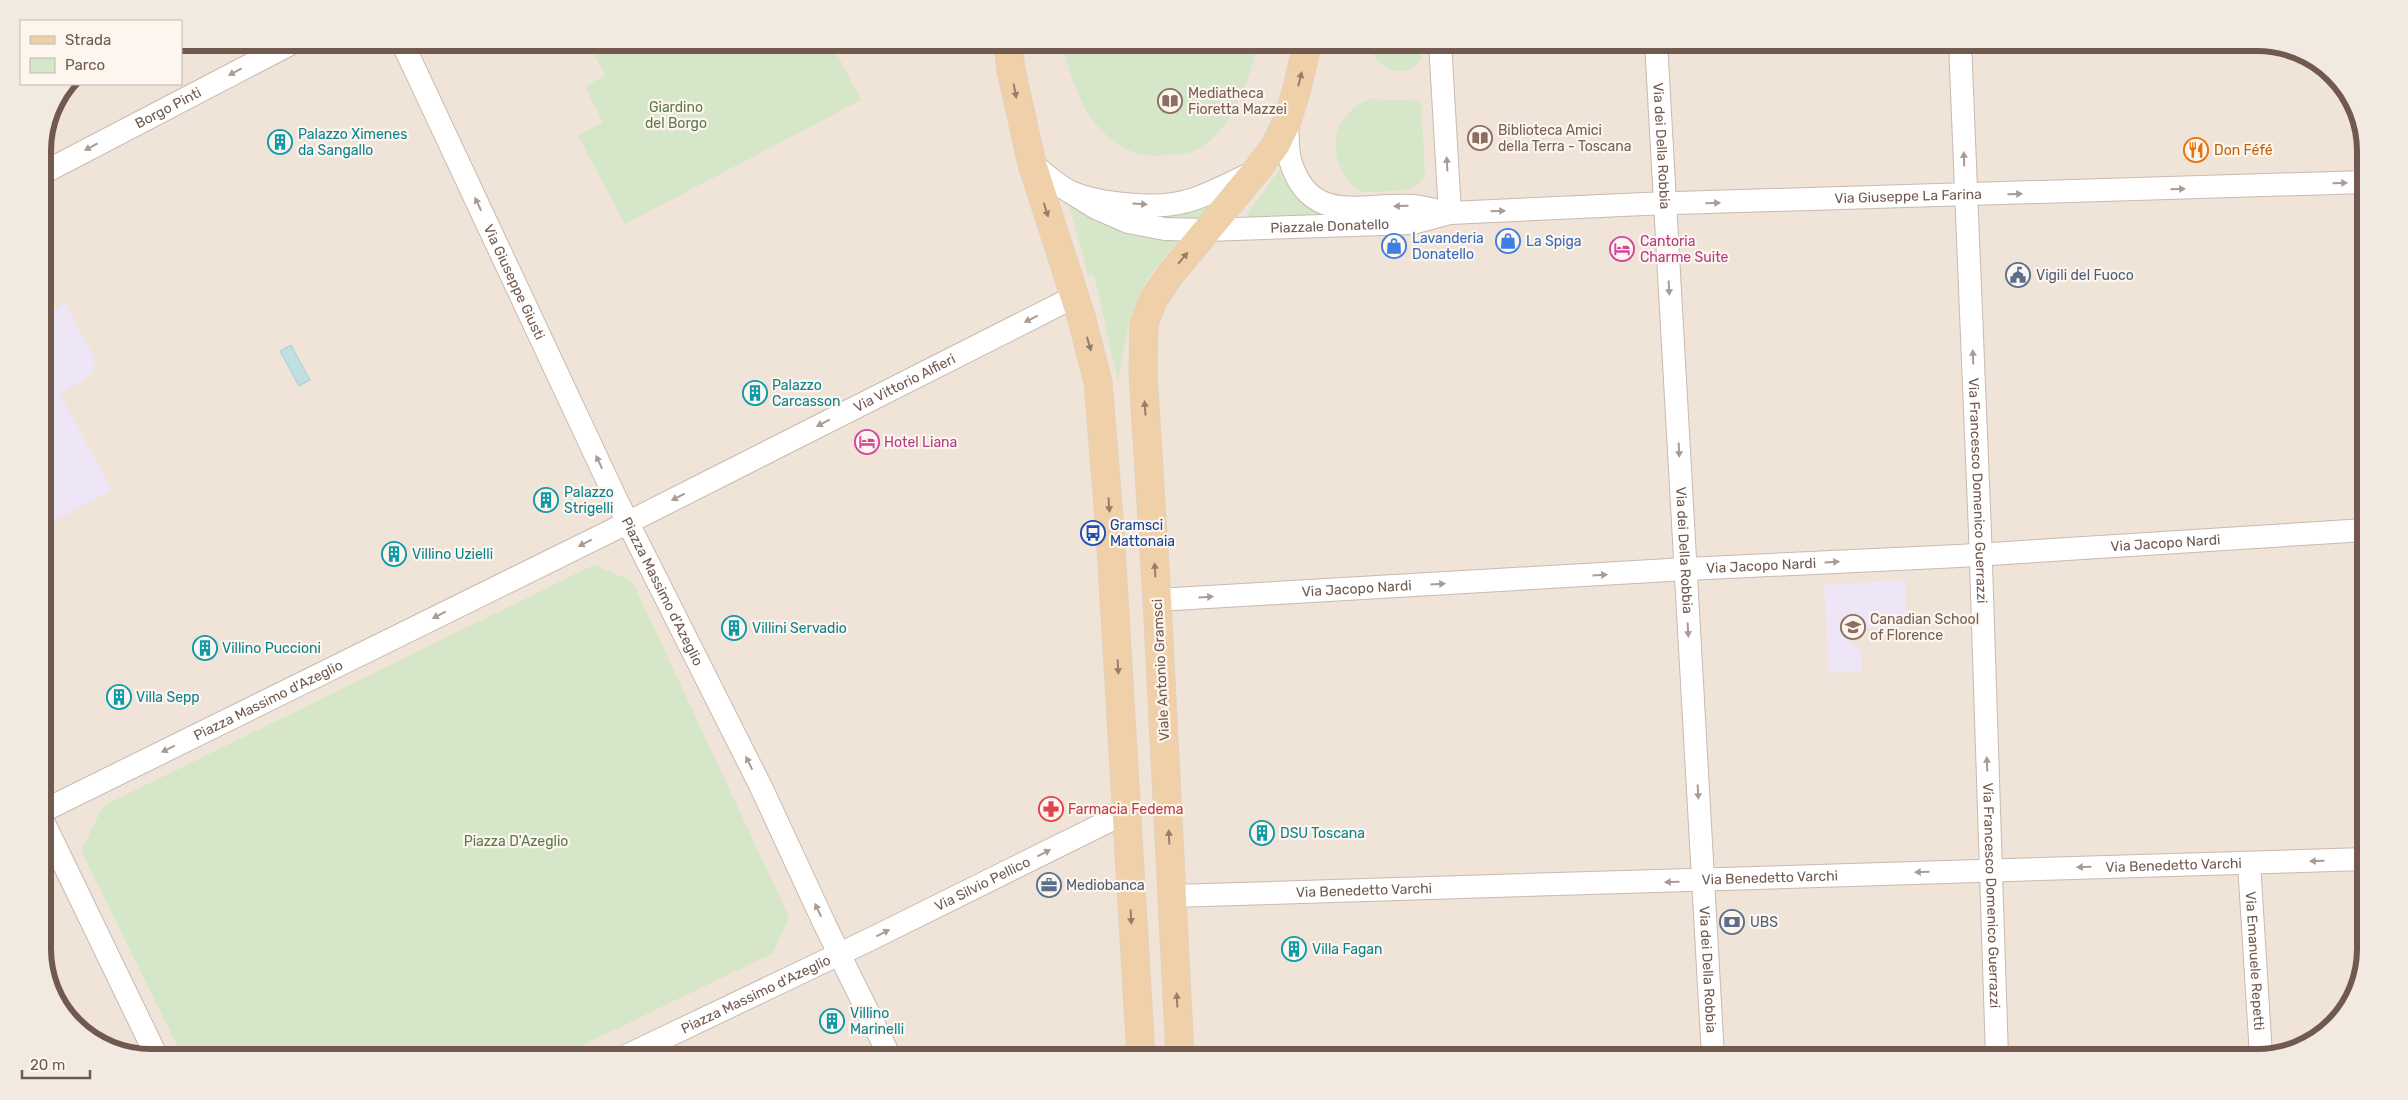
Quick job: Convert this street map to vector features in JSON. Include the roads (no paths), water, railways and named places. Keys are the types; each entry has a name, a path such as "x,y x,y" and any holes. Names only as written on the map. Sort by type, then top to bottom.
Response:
{"main road":[{"path":"1009,51 1013,79 1032,164 1092,355 1101,408 1110,530 1139,1049"},
{"name":"Piazzale Donatello","path":"1161,287 1276,144 1287,121 1306,51"},
{"name":"Viale Antonio Gramsci","path":"1161,287 1144,324 1142,348 1172,896 1183,1049"}],"street":[{"name":"Borgo Pinti","path":"51,169 277,51"},
{"name":"Via Giuseppe Giusti","path":"406,51 629,522"},
{"path":"1441,51 1450,213"},
{"name":"Via dei Della Robbia","path":"1656,51 1712,1049"},
{"name":"Via Francesco Domenico Guerrazzi","path":"1960,51 1997,1049"},
{"name":"Piazzale Donatello","path":"1287,121 1290,160 1301,183 1319,201 1341,208 1413,206 1450,213"},
{"name":"Piazzale Donatello","path":"1032,164 1070,192 1096,208 1128,222 1165,229 1208,230 1413,223 1450,213"},
{"name":"Piazzale Donatello","path":"1070,192 1109,201 1165,205 1185,202 1199,197 1257,170"},
{"name":"Via Giuseppe La Farina","path":"1450,213 1664,204 2357,182"},
{"name":"Via Vittorio Alfieri","path":"629,522 1074,298"},
{"name":"Piazza Massimo d'Azeglio","path":"51,807 629,522 761,787 838,954 643,1049"},
{"name":"Via Jacopo Nardi","path":"1157,600 2357,530"},
{"name":"Via Silvio Pellico","path":"838,954 1125,813"},
{"path":"51,838 153,1049"},
{"name":"Via Benedetto Varchi","path":"1172,896 2357,859"},
{"name":"Via Emanuele Repetti","path":"2249,863 2261,1049"},
{"path":"838,954 886,1049"}],"water":[{"path":"291,345 310,380 299,386 280,351"}],"place":[{"name":"Mediatheca Fioretta Mazzei","path":"1170,101"},
{"name":"Biblioteca Amici della Terra - Toscana","path":"1480,138"},
{"name":"Palazzo Ximenes da Sangallo","path":"280,142"},
{"name":"Don Féfé","path":"2196,150"},
{"name":"La Spiga","path":"1508,241"},
{"name":"Lavanderia Donatello","path":"1394,246"},
{"name":"Cantoria Charme Suite","path":"1622,249"},
{"name":"Vigili del Fuoco","path":"2018,275"},
{"name":"Palazzo Carcasson","path":"755,393"},
{"name":"Hotel Liana","path":"867,442"},
{"name":"Palazzo Strigelli","path":"546,500"},
{"name":"Gramsci Mattonaia","path":"1093,533"},
{"name":"Villino Uzielli","path":"394,554"},
{"name":"Canadian School of Florence","path":"1853,627"},
{"name":"Villini Servadio","path":"734,628"},
{"name":"Villino Puccioni","path":"205,648"},
{"name":"Villa Sepp","path":"119,697"},
{"name":"Farmacia Fedema","path":"1051,809"},
{"name":"DSU Toscana","path":"1262,833"},
{"name":"Mediobanca","path":"1049,885"},
{"name":"UBS","path":"1732,922"},
{"name":"Villa Fagan","path":"1294,949"},
{"name":"Villino Marinelli","path":"832,1021"}],"park label":[{"name":"Giardino del Borgo","path":"676,116"},
{"name":"Piazza D'Azeglio","path":"516,841"}]}
